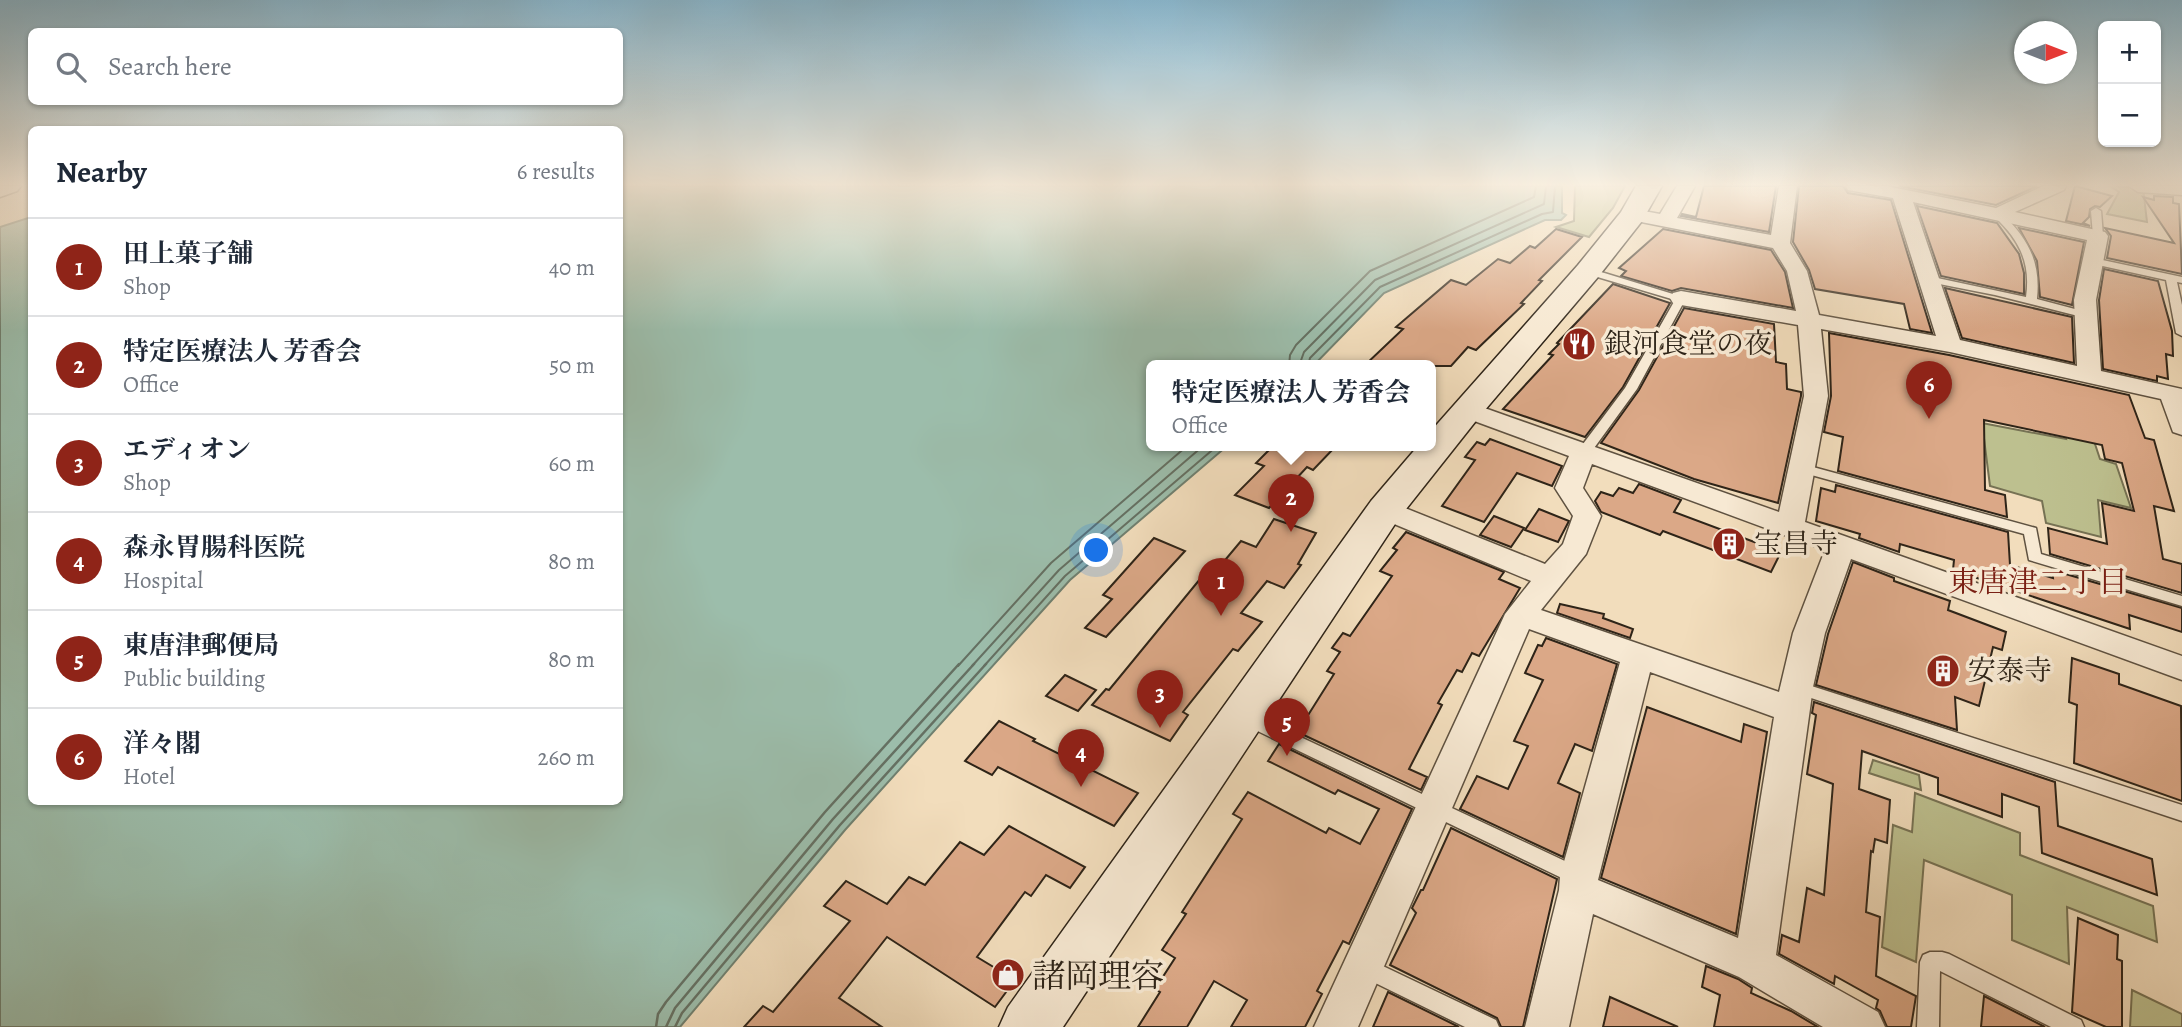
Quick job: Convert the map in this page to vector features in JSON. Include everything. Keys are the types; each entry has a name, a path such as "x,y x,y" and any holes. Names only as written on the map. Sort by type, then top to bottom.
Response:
{"street":[{"path":"1436,447 1588,271 1624,234"},
{"path":"1746,234 1780,243"},
{"path":"1781,234 1780,243 1797,271 1809,321 1816,396 1790,526"},
{"path":"1914,234 1950,345"},
{"path":"2088,234 2098,236 2085,300 2089,375"},
{"path":"1681,298 1950,345 2177,395 2182,427"},
{"path":"1466,410 2182,668"},
{"path":"1030,1027 1385,510 1433,451"},
{"path":"1335,1027 1520,614 1576,547 1587,516 1569,488 1584,453"},
{"path":"1385,510 1552,578"},
{"path":"1754,964 1794,698 1809,633 1842,546"},
{"path":"1520,614 1638,655 1794,698"},
{"path":"1547,1027 1579,883 1638,655"},
{"path":"1579,883 1754,964 1863,1027"}],"lane":[{"path":"2013,234 2031,257 2035,279 2031,301"},
{"path":"2093,261 2177,278 2182,333"},
{"path":"1584,453 1631,389 1681,298 1588,271"},
{"path":"1928,279 2086,315"},
{"path":"1801,468 2031,531 2034,557 2182,601"},
{"path":"1794,698 2182,813"},
{"path":"1243,716 1435,808 1579,883"},
{"path":"1928,1027 1930,962 1941,961 2073,1027"},
{"path":"1363,966 1488,1027"}],"shaded area":[{"path":"2060,420 2089,426 2100,459 2116,464 2131,508 2098,500 2101,537 2046,523 2042,501 1990,486 1982,423 2066,439"},
{"path":"1873,760 1919,775 1921,790 1869,773"},
{"path":"1915,793 2020,833 2020,855 2153,906 2157,942 2067,907 2069,964 2012,940 2012,895 1924,860 1916,962 1882,947 1893,825 1912,832"},
{"path":"2132,990 2182,1014 2182,1027 2130,1027"}],"water":[{"path":"0,234 28,234 28,805 623,805 623,234 1514,234 1384,293 1319,360 1146,360 1146,451 1221,451 1070,580 845,830 680,1027 0,1027"}],"building":[{"path":"1551,234 1582,237 1539,280 1542,281 1521,303 1524,304 1476,350 1468,347 1451,366 1436,366 1436,360 1370,360 1403,329 1396,327 1451,280 1466,285 1498,259 1510,263 1530,246 1535,248"},
{"path":"1657,234 1688,234 1771,250 1785,272 1793,308 1681,288 1672,291 1621,276 1626,271 1619,268"},
{"path":"1794,234 1901,234 1932,333 1910,329 1904,304 1815,289 1809,270 1793,242"},
{"path":"1927,234 2005,234 2019,254 2024,273 2024,294 1941,276"},
{"path":"2022,234 2047,234 2084,242 2072,305 2040,297 2037,261"},
{"path":"2109,234 2132,234 2174,243 2168,234 2180,234 2182,274 2107,258"},
{"path":"2104,269 2158,281 2172,331 2173,356 2166,354 2168,379 2157,376 2157,381 2103,369 2099,300"},
{"path":"1613,284 1670,303 1623,387 1585,437 1503,409 1553,355 1549,354 1559,344 1557,343"},
{"path":"1945,288 2072,317 2074,363 1962,338"},
{"path":"1684,308 1774,324 1776,362 1786,364 1787,389 1801,392 1778,503 1694,479 1601,443 1639,390"},
{"path":"1829,333 1949,355 2129,395 2145,438 2154,440 2174,511 2154,506 2163,559 2182,564 2182,593 2050,554 2048,528 2107,544 2102,503 2134,511 2122,463 2105,459 2102,445 1984,420 1985,490 2005,495 2007,517 1838,471 1843,437 1824,432 1831,396"},
{"path":"1490,439 1562,466 1552,486 1517,473 1484,522 1442,506 1475,460 1465,457 1477,442 1485,445"},
{"path":"1268,451 1331,451 1313,470 1307,467 1269,508 1235,495 1264,466 1256,463"},
{"path":"1639,484 1681,500 1674,512 1781,552 1771,572 1663,531 1660,535 1601,512 1595,501 1601,492 1613,496 1619,488 1633,493"},
{"path":"1836,485 2008,532 2010,565 2053,578 2052,570 2182,608 2182,632 2129,615 2130,629 1953,570 1954,560 1900,544 1899,552 1859,538 1860,534 1816,521 1821,488 1835,492"},
{"path":"1539,509 1569,521 1558,542 1525,530"},
{"path":"1494,516 1524,528 1511,547 1480,535"},
{"path":"1274,519 1316,533 1298,564 1301,565 1284,588 1267,581 1241,613 1262,622 1238,651 1233,649 1183,712 1188,715 1170,741 1092,705 1106,689 1109,690 1214,562 1221,565 1241,541 1256,547"},
{"path":"1406,532 1504,572 1499,579 1520,588 1479,656 1472,653 1462,672 1457,670 1438,703 1442,705 1409,769 1427,777 1421,790 1293,730 1301,718 1305,720 1334,674 1327,671 1340,652 1332,648 1343,633 1350,636 1392,576 1380,571 1397,550 1393,548"},
{"path":"1154,538 1185,551 1106,637 1085,628 1112,599 1103,595"},
{"path":"1853,562 1894,578 1894,581 1950,601 1948,610 2006,632 2002,650 1993,647 1979,706 1955,697 1957,730 1816,685 1828,634"},
{"path":"1560,604 1604,614 1603,618 1633,629 1630,638 1557,613"},
{"path":"1546,638 1617,664 1592,751 1575,744 1558,783 1580,793 1563,857 1460,809 1477,776 1508,789 1528,746 1514,741 1543,680 1525,673 1538,645 1542,646"},
{"path":"2072,658 2119,674 2119,684 2181,706 2182,801 2074,763 2077,705 2069,702"},
{"path":"1065,675 1096,690 1078,711 1046,696"},
{"path":"1814,702 2055,782 2058,826 2152,859 2157,895 2042,853 2039,807 2002,794 2002,817 1938,794 1938,778 1862,751 1859,789 1890,800 1887,843 1875,839 1873,852 1871,851 1866,912 1880,917 1876,976 1916,996 1911,1027 1887,1027 1876,1008 1878,1000 1835,976 1834,984 1779,954 1782,935 1799,942 1807,888 1824,895 1833,784 1807,774 1816,715 1812,713"},
{"path":"1647,707 1741,742 1744,724 1767,732 1736,934 1601,878"},
{"path":"999,721 1035,739 1033,741 1138,793 1114,826 998,767 992,775 965,761"},
{"path":"1279,744 1412,809 1349,944 1343,941 1317,991 1322,994 1305,1027 1231,1027 1247,1000 1214,981 1187,1027 1138,1027 1160,992 1155,989 1175,958 1162,950 1186,914 1182,912 1242,819 1233,814 1248,792 1326,833 1329,828 1360,844 1379,809 1338,790 1335,794 1268,761"},
{"path":"1009,826 1085,867 1070,888 1046,875 1031,896 1025,892 977,957 1015,980 995,1007 887,937 839,998 882,1027 744,1027 763,1006 773,1012 850,921 824,906 846,881 887,904 909,877 925,885 960,842 984,855"},
{"path":"1451,828 1557,879 1523,1027 1501,1027 1497,1018 1390,965 1416,913 1412,908"},
{"path":"2078,918 2118,935 2117,959 2122,961 2122,1027 2106,1027 2072,1012"},
{"path":"1706,966 1738,979 1752,988 1751,993 1818,1027 1714,1027 1720,995 1702,987"},
{"path":"1388,992 1459,1027 1373,1027"},
{"path":"1984,996 2045,1027 1981,1027"},
{"path":"1610,997 1678,1027 1603,1027"}],"place":[{"name":"銀河食堂の夜","path":"1579,344"},
{"name":"洋々閣","path":"1929,419"},
{"name":"特定医療法人 芳香会","path":"1291,532"},
{"name":"宝昌寺","path":"1729,544"},
{"name":"田上菓子舗","path":"1221,616"},
{"name":"安泰寺","path":"1943,671"},
{"name":"エディオン","path":"1160,728"},
{"name":"東唐津郵便局","path":"1287,756"},
{"name":"森永胃腸科医院","path":"1081,787"},
{"name":"諸岡理容","path":"1008,975"}],"district":[{"name":"東唐津二丁目","path":"2038,582"}]}
